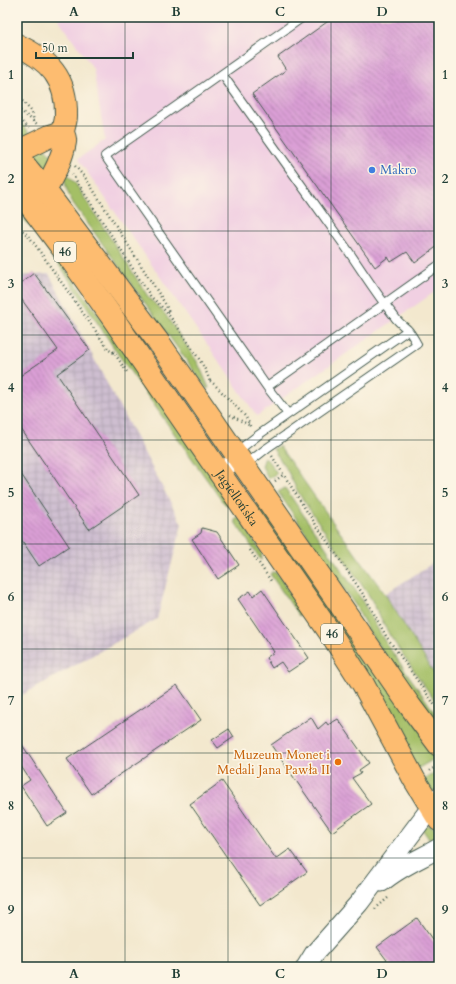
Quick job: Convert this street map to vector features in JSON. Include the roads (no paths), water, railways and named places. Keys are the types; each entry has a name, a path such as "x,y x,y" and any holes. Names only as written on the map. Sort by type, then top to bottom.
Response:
{"main road":[{"path":"17,45 43,60 54,72 60,82 66,116 53,130 50,136 17,152"},
{"path":"45,190 60,161 66,141 53,130"},
{"name":"Jagiellońska","path":"17,156 45,190 160,344 396,687 439,745"},
{"name":"Jagiellońska","path":"17,188 27,213 94,292 336,640 436,808"}],"street":[{"path":"365,908 417,828 436,808"},
{"path":"306,967 314,954 365,908 391,875 408,864 439,848"}],"lane":[{"path":"288,414 267,387 105,156 303,17"},
{"path":"219,471 266,448 417,344 408,330 395,317 222,74"},
{"path":"267,387 439,265"},
{"path":"219,471 239,460 288,414 408,330"}],"place":[{"name":"Makro","path":"372,170"},
{"name":"Muzeum Monet i Medali Jana Pawła II","path":"338,762"}]}
